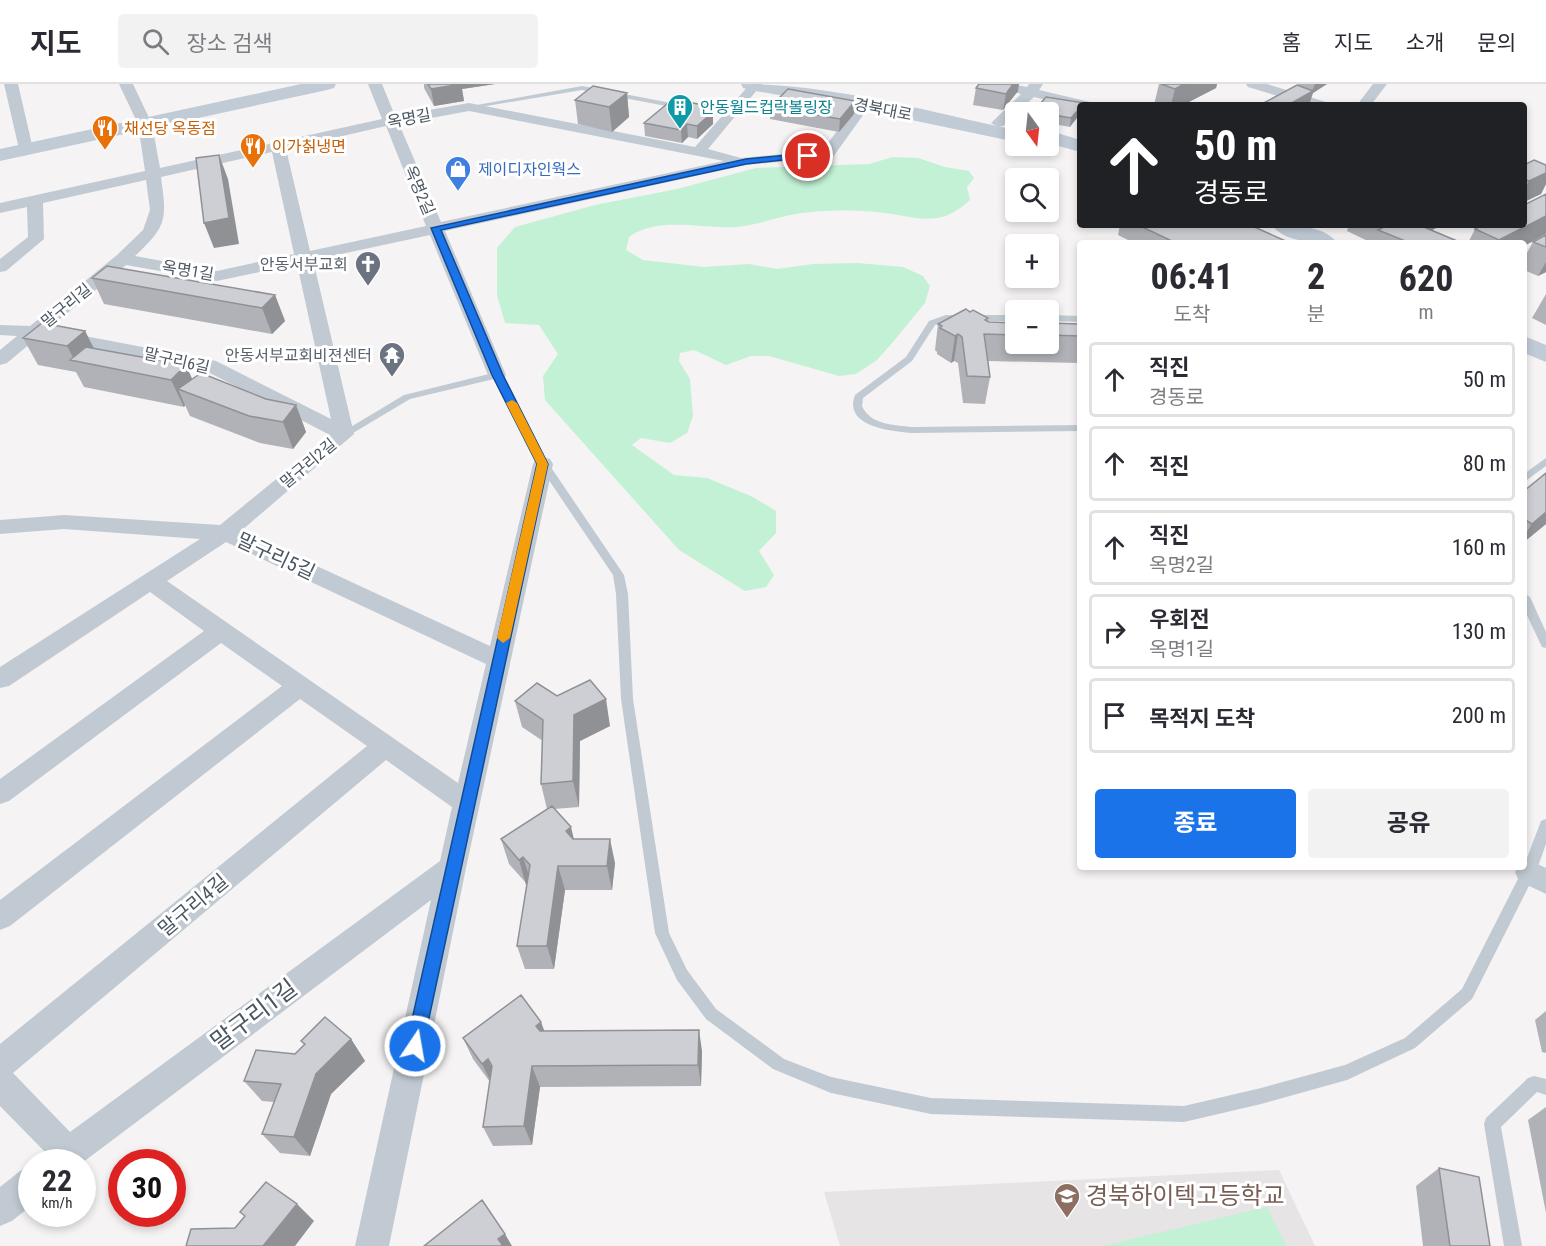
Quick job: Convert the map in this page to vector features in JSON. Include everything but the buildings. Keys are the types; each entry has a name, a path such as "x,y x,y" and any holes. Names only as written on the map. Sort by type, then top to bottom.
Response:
{"street":[{"path":"11,84 26,149"},
{"name":"말구리길","path":"0,359 123,259 151,232 158,210 145,124 126,84"},
{"path":"0,155 327,84"},
{"name":"옥명2길","path":"375,84 497,375"},
{"name":"경북대로","path":"798,84 1005,125"},
{"path":"996,84 1034,88 1077,102"},
{"path":"1253,84 1311,102"},
{"path":"1366,102 1380,84"},
{"path":"698,152 753,85"},
{"name":"경북대로","path":"753,85 1005,134"},
{"path":"1024,102 1034,88"},
{"name":"옥명1길","path":"123,259 218,276 746,161 828,154 864,105"},
{"name":"옥명길","path":"0,208 391,121 468,107 746,161"},
{"path":"1059,139 1077,145"},
{"name":"말구리2길","path":"0,679 225,533 344,434 278,146"},
{"path":"1059,149 1077,154"},
{"path":"0,267 36,239 35,200"},
{"path":"1274,228 1291,240"},
{"path":"1276,228 1316,240"},
{"path":"1527,327 1546,336"},
{"name":"말구리길","path":"0,330 33,331"},
{"name":"말구리6길","path":"33,331 209,365 344,434"},
{"path":"1527,345 1546,354"},
{"path":"372,1246 452,868 543,464"},
{"name":"말구리5길","path":"0,527 64,522 225,533 499,660"},
{"path":"150,581 467,803"},
{"path":"0,793 221,631"},
{"path":"0,917 300,686"},
{"name":"말구리4길","path":"0,1064 385,746"},
{"name":"말구리1길","path":"74,1149 452,868"},
{"path":"0,1083 55,1149"},
{"path":"0,1209 18,1194"}],"lane":[{"path":"468,107 582,88 729,116"},
{"path":"1005,318 946,318 932,323 909,359 858,398 856,405 859,414 869,421 885,426 912,430 1077,428"},
{"path":"1059,318 1077,319"},
{"path":"344,434 407,397 497,375 543,464 618,575 622,594 627,699 662,933 682,975 711,1014 779,1064 831,1085 931,1106 1184,1114 1261,1096 1347,1071 1410,1043 1467,994 1538,877 1546,825"},
{"path":"1527,477 1546,461"},
{"path":"1527,603 1546,644"},
{"path":"1513,1246 1492,1124 1534,1084 1546,1087"}],"shaded area":[{"name":"경북하이텍고등학교","path":"1279,1170 1315,1246 840,1246 824,1192"}],"green space":[{"path":"893,157 918,158 945,167 969,171 974,178 967,187 970,200 958,210 936,218 914,218 868,211 820,211 793,214 736,227 666,225 640,231 629,237 626,250 643,260 704,267 749,264 777,269 813,264 857,263 903,267 923,276 930,286 925,303 893,342 877,360 856,374 839,376 769,356 751,356 726,365 694,350 680,353 679,361 690,379 693,416 687,433 670,443 641,438 632,445 674,475 707,478 751,496 776,511 776,533 759,551 774,575 766,587 745,591 679,550 545,400 543,376 558,354 539,325 505,323 497,295 497,248 515,227 595,205 677,189 756,168 869,164"},
{"path":"1267,1207 1286,1246 1103,1246"}],"slow traffic":[{"path":"503,638 543,464 512,403"}],"place":[{"name":"안동월드컵락볼링장","path":"680,130"},
{"name":"채선당 옥동점","path":"105,151"},
{"name":"이가칡냉면","path":"253,169"},
{"name":"제이디자인웍스","path":"458,192"},
{"name":"안동서부교회","path":"368,287"},
{"name":"안동서부교회비젼센터","path":"392,378"},
{"name":"경북하이텍고등학교","path":"1067,1219"}],"route":[{"path":"415,1046 452,868 543,464 497,375 436,228 746,161 808,156"}]}
